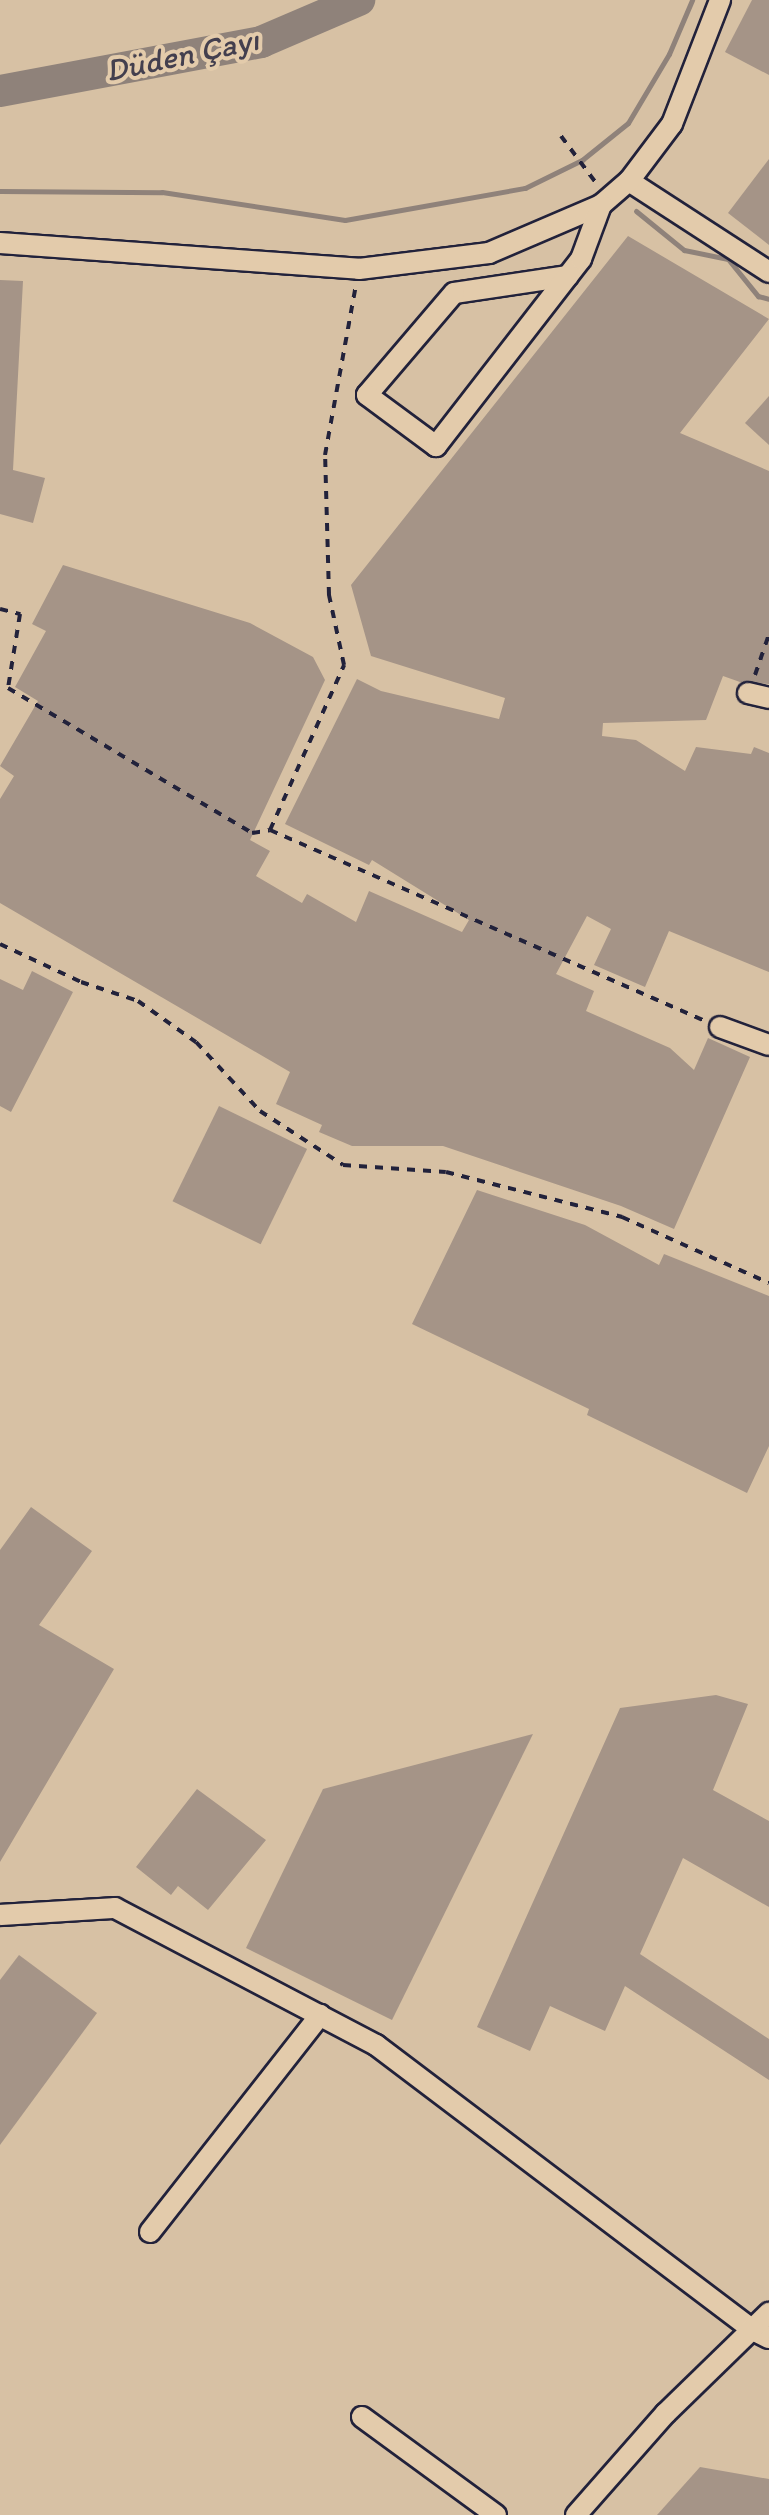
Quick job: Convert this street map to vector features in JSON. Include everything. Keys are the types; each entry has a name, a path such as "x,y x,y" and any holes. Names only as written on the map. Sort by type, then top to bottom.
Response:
{"street":[{"path":"0,243 359,269 489,253 601,206 630,181 672,124 720,0"},
{"path":"630,181 769,272"},
{"path":"568,276 454,294 368,395 436,446 568,276 581,259 601,206"},
{"path":"720,1028 769,1045"},
{"path":"0,1915 115,1908 376,2045 760,2334"},
{"path":"150,2232 320,2016"},
{"path":"576,2515 666,2413 760,2334 769,2312"},
{"path":"362,2417 496,2515"}],"path":[{"path":"561,136 594,181"},
{"path":"270,830 344,665 329,595 325,454 359,269"},
{"path":"0,609 20,614 8,688 252,833 270,830 720,1028"},
{"path":"759,696 769,634"},
{"path":"0,944 81,982 138,1001 196,1042 260,1111 342,1165 446,1172 622,1217 769,1283"}],"building":[{"path":"752,0 769,0 769,75 725,52"},
{"path":"769,159 769,245 728,213"},
{"path":"628,236 769,319 680,433 769,471 769,684 723,676 706,720 603,723 602,736 636,740 685,771 696,747 751,754 754,747 769,753 769,972 669,931 645,987 594,965 611,929 587,916 556,974 594,991 586,1011 670,1048 694,1070 708,1038 750,1057 674,1229 621,1206 443,1146 352,1146 319,1132 322,1125 276,1104 290,1072 0,903 0,799 14,776 0,766 38,701 15,687 46,631 32,624 63,565 250,623 313,657 325,680 250,840 270,851 256,876 302,903 307,894 356,922 369,891 462,932 469,920 372,860 369,865 285,824 357,679 381,691 499,719 505,698 371,656 351,585"},
{"path":"0,280 23,281 13,470 45,478 33,523 0,514"},
{"path":"769,396 769,445 745,423"},
{"path":"32,971 73,992 11,1112 0,1106 0,979 23,990"},
{"path":"219,1106 307,1149 261,1244 173,1201"},
{"path":"477,1190 585,1225 659,1265 664,1254 769,1296 769,1446 747,1493 587,1415 589,1409 412,1324"},
{"path":"31,1507 92,1551 39,1625 114,1669 0,1862 0,1550"},
{"path":"716,1695 748,1704 713,1790 769,1821 769,1907 683,1858 640,1954 769,2039 769,2080 625,1986 605,2031 550,2006 530,2051 477,2027 620,1708"},
{"path":"533,1734 392,2020 246,1948 323,1789"},
{"path":"197,1789 266,1840 208,1910 178,1886 171,1895 136,1867"},
{"path":"19,1955 97,2013 0,2145 0,1980"},
{"path":"700,2467 769,2479 769,2515 657,2515"}],"waterway":[{"name":"Düden Çayı","path":"0,91 261,42 359,0"},
{"path":"0,191 162,192 345,220 525,188 582,160 628,123 669,54 692,0"},
{"path":"636,211 684,250 728,259 758,296 769,299"}]}
